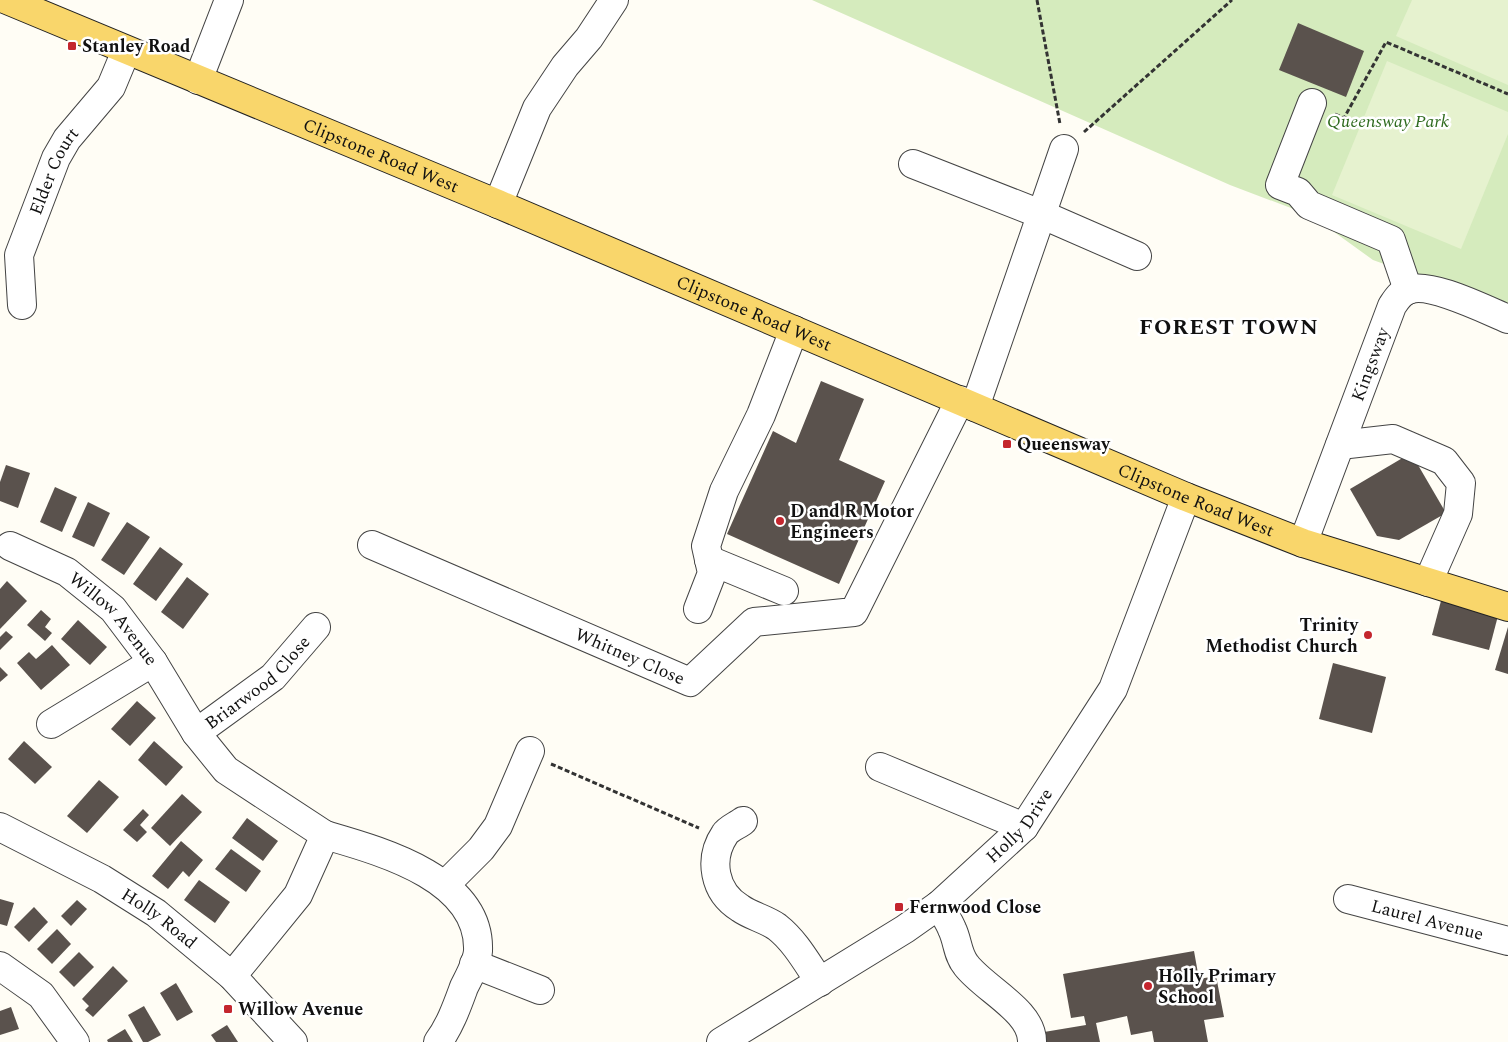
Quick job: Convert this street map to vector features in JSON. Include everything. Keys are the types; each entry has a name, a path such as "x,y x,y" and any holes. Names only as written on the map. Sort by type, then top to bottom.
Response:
{"main road":[{"name":"Clipstone Road West","path":"7,0 498,204 1186,497 1303,543 1508,607"}],"street":[{"path":"198,80 228,0"},
{"path":"498,204 537,108 565,66 590,38 614,0"},
{"name":"Elder Court","path":"22,305 19,255 56,158 67,139 111,87 126,51"},
{"path":"1312,103 1280,186 1298,192 1309,205 1392,240 1408,290 1420,288 1436,292 1508,319"},
{"path":"968,404 1042,216 1064,150"},
{"path":"913,164 1137,256"},
{"name":"Kingsway","path":"1303,543 1392,306 1398,296 1408,290"},
{"path":"698,610 712,573 706,546 724,490 761,415 794,330"},
{"name":"Whitney Close","path":"372,545 690,682 754,622 854,612 968,404"},
{"path":"1340,445 1393,439 1444,461 1461,483 1458,514 1428,582"},
{"name":"Holly Drive","path":"721,1042 756,1034 820,982 905,929 939,905 1024,827 1113,689 1186,497"},
{"name":"Willow Avenue","path":"10,546 67,572 113,609 153,662 196,733 226,770 325,834 408,863 445,885 472,918 478,952 447,1030 438,1042"},
{"path":"709,560 784,591"},
{"name":"Briarwood Close","path":"196,733 273,677 316,627"},
{"path":"51,724 153,662"},
{"path":"445,885 481,849 498,826 529,753"},
{"path":"880,767 1024,827"},
{"name":"Holly Road","path":"0,827 102,879 148,908 232,976 292,1042"},
{"path":"733,829 715,856 716,876 723,892 739,908 776,926 789,937 820,982"},
{"path":"232,976 298,895 325,834"},
{"name":"Laurel Avenue","path":"1348,899 1508,940"},
{"path":"939,905 953,930 958,950 965,964 1025,1019 1032,1034 1032,1042"},
{"path":"474,964 540,990"},
{"path":"0,966 41,995 75,1042"}],"path":[{"path":"1037,0 1064,150"},
{"path":"1064,150 1232,0"},
{"path":"1312,103 1344,118 1386,42 1508,94"},
{"path":"529,753 733,829"}],"green space":[{"name":"Queensway Park","path":"812,0 1508,0 1508,309 1373,260 1312,216 1230,185"},
{"path":"1412,0 1508,0 1508,85 1396,36"},
{"path":"1387,61 1508,112 1508,134 1461,249 1332,195"}],"building":[{"path":"1298,23 1364,51 1346,97 1279,70"},
{"path":"821,381 864,399 839,460 885,481 839,584 727,534 773,431 796,443"},
{"path":"1411,453 1446,513 1399,540 1377,536 1350,489"},
{"path":"6,465 30,473 18,508 0,501 0,482"},
{"path":"55,487 77,497 62,532 40,522"},
{"path":"88,502 110,513 94,547 72,537"},
{"path":"127,522 150,537 124,575 101,560"},
{"path":"160,547 183,564 156,601 133,584"},
{"path":"187,577 209,594 183,629 161,612"},
{"path":"7,581 27,601 0,629 0,589"},
{"path":"1442,597 1499,612 1489,650 1432,635"},
{"path":"41,610 51,619 45,627 52,633 45,641 27,625"},
{"path":"78,620 107,647 90,665 61,639"},
{"path":"1508,627 1508,674 1495,670"},
{"path":"6,631 13,637 0,650 0,637"},
{"path":"52,645 70,665 41,690 17,663 29,652 36,659"},
{"path":"1333,663 1386,677 1372,733 1319,719"},
{"path":"0,667 8,675 0,682"},
{"path":"137,701 156,718 130,746 111,729"},
{"path":"24,741 52,767 35,784 8,759"},
{"path":"154,741 183,767 166,786 138,760"},
{"path":"99,780 119,797 87,833 67,816"},
{"path":"182,794 202,812 170,846 151,828"},
{"path":"143,809 149,815 140,825 147,832 137,842 123,830"},
{"path":"247,818 278,841 263,861 232,838"},
{"path":"181,841 203,860 189,877 183,871 168,889 152,876"},
{"path":"231,849 261,871 246,892 215,869"},
{"path":"199,880 230,902 215,923 184,900"},
{"path":"0,899 14,903 7,926 0,924"},
{"path":"77,900 87,909 71,926 61,916"},
{"path":"34,907 48,922 29,942 14,927"},
{"path":"57,929 71,944 52,964 37,949"},
{"path":"1194,951 1199,979 1216,976 1224,1017 1204,1020 1208,1042 1154,1042 1152,1031 1131,1035 1127,1016 1096,1023 1100,1042 1046,1042 1044,1032 1086,1025 1084,1016 1071,1018 1063,974"},
{"path":"79,952 94,967 74,987 59,972"},
{"path":"113,966 128,981 93,1017 85,1010 89,1006 82,999"},
{"path":"176,983 193,1012 177,1021 160,993"},
{"path":"144,1006 161,1035 148,1042 143,1042 128,1015"},
{"path":"11,1007 19,1029 0,1035 0,1011"},
{"path":"227,1025 238,1042 216,1042 211,1035"},
{"path":"125,1029 133,1042 108,1042 107,1040"}],"place":[{"name":"Stanley Road","path":"72,46"},
{"name":"Queensway","path":"1007,444"},
{"name":"D and R Motor Engineers","path":"780,521"},
{"name":"Trinity Methodist Church","path":"1368,635"},
{"name":"Fernwood Close","path":"899,907"},
{"name":"Holly Primary School","path":"1148,986"},
{"name":"Willow Avenue","path":"228,1009"}],"district":[{"name":"FOREST TOWN","path":"1229,327"}]}
